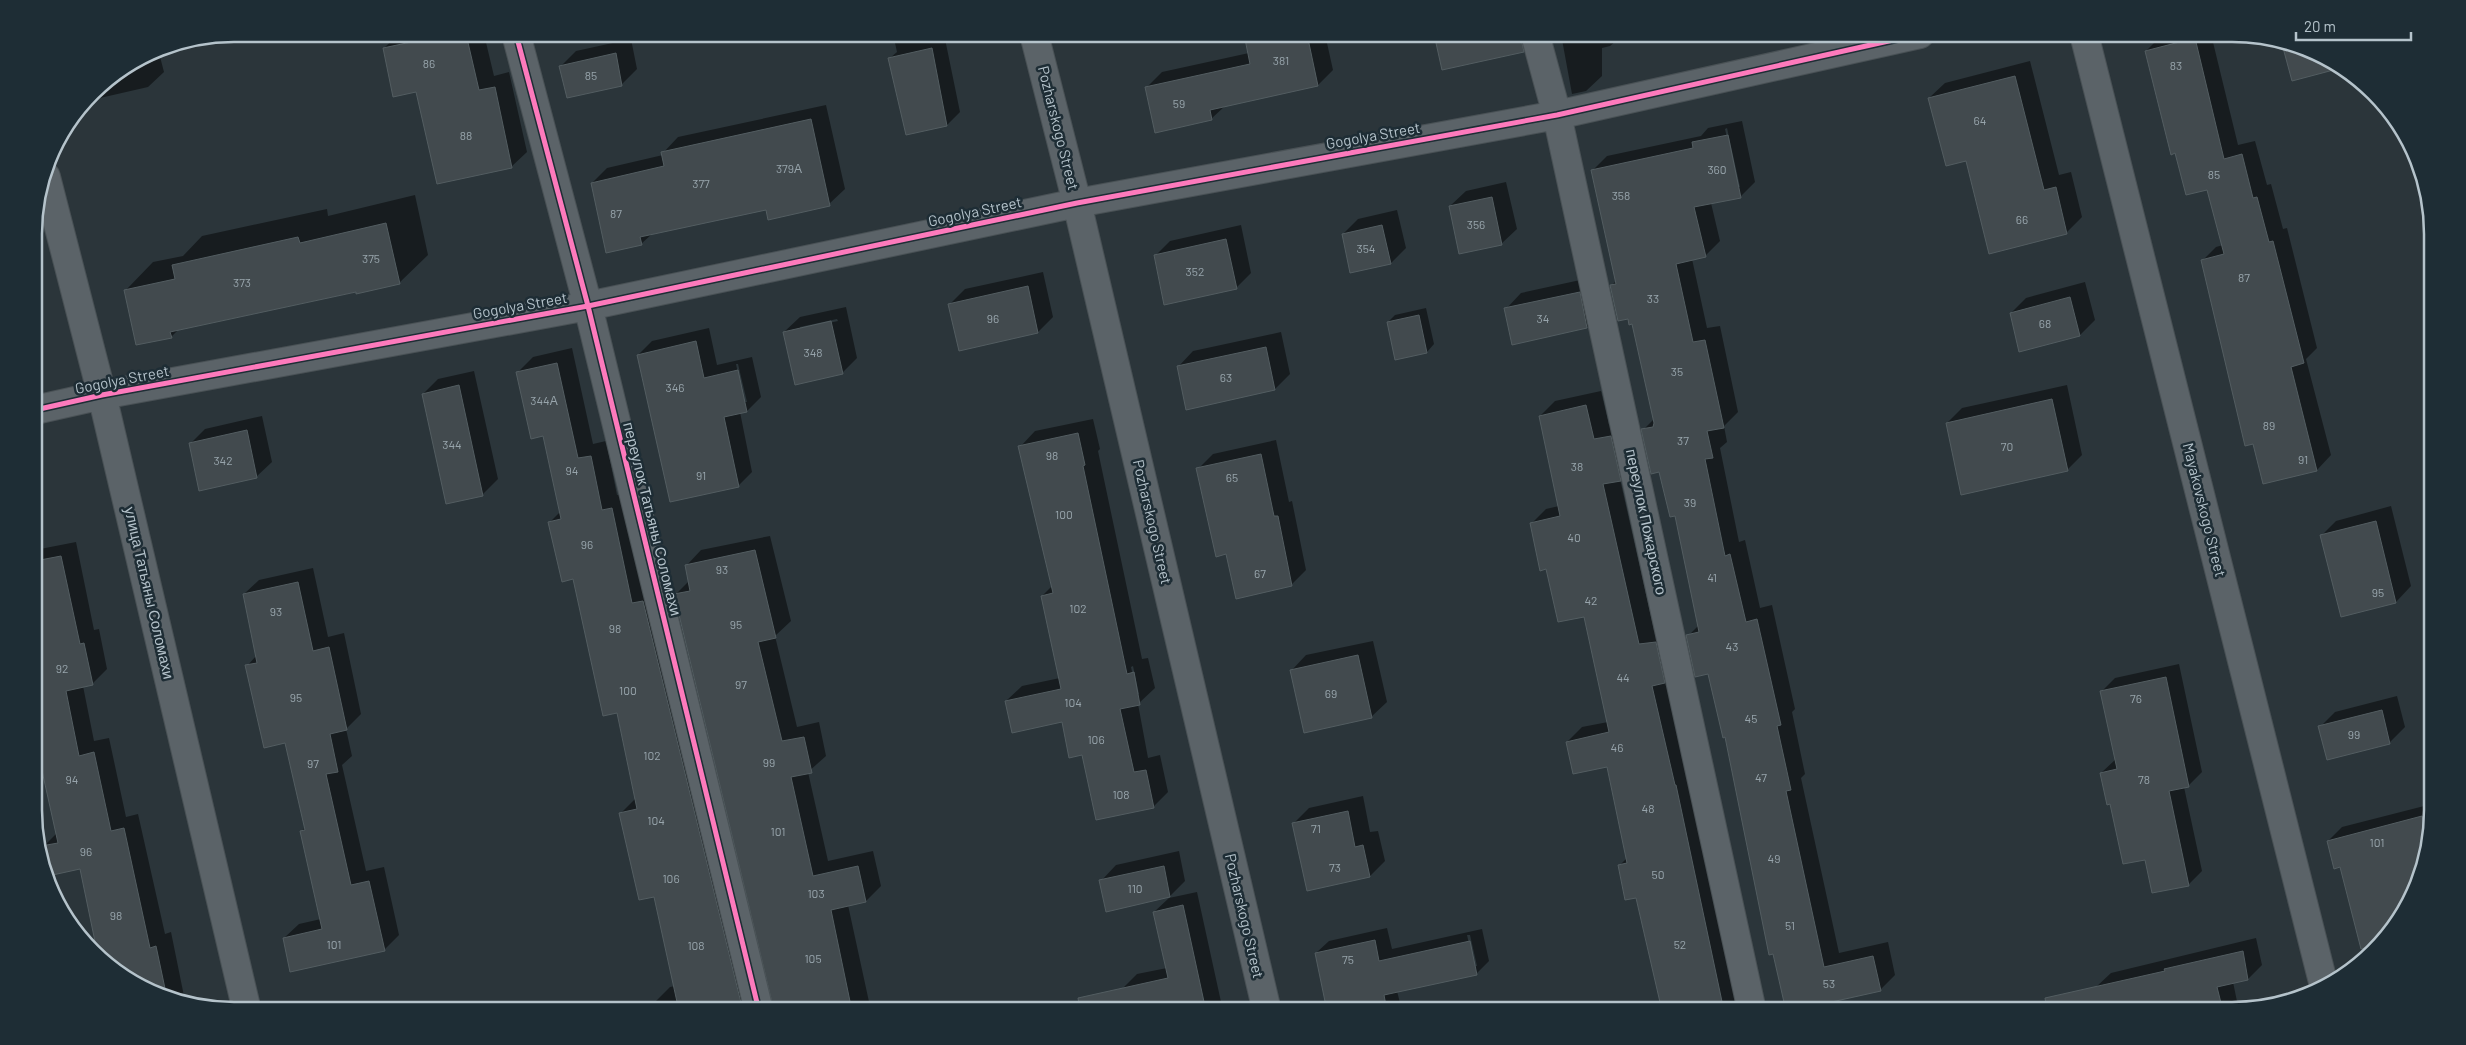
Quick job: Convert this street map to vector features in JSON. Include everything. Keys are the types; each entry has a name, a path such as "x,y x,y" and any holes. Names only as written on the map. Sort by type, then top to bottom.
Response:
{"street":[{"name":"переулок Татьяны Соломахи","path":"518,42 588,306 757,1002"},
{"name":"Pozharskogo Street","path":"1036,42 1077,204 1265,1002"},
{"name":"переулок Пожарского","path":"1537,42 1557,115 1750,1002"},
{"name":"Gogolya Street","path":"42,408 102,395 588,306 1077,204 1557,115 1884,42"},
{"name":"Mayakovskogo Street","path":"2086,42 2322,980"},
{"name":"улица Татьяны Соломахи","path":"49,187 102,395 244,1002"}],"building":[{"path":"411,42 468,42 479,90 495,87 512,168 437,184 416,92 393,97 383,48"},
{"path":"1246,42 1309,42 1318,86 1210,110 1212,120 1155,133 1145,87 1250,64"},
{"path":"1436,42 1522,42 1524,52 1442,70"},
{"path":"2180,42 2196,42 2224,159 2242,154 2253,198 2257,197 2269,242 2273,241 2304,363 2291,367 2317,471 2263,484 2253,444 2245,446 2201,260 2224,254 2207,190 2186,195 2175,153 2171,155 2145,51"},
{"path":"932,48 947,126 906,135 888,58"},
{"path":"2284,50 2305,57 2331,71 2292,81"},
{"path":"616,53 622,86 567,98 559,66"},
{"path":"2015,76 2044,190 2056,187 2067,234 1989,254 1966,161 1946,166 1928,98"},
{"path":"811,119 830,206 768,220 766,210 640,237 642,245 606,253 591,183 664,166 661,152"},
{"path":"1728,135 1741,198 1694,207 1706,257 1676,264 1693,342 1705,340 1724,428 1707,431 1713,458 1705,459 1725,556 1730,554 1746,622 1757,619 1781,725 1777,726 1791,790 1786,791 1824,967 1873,956 1881,991 1832,1002 1784,1002 1773,954 1769,955 1725,737 1723,738 1708,674 1695,677 1686,635 1699,632 1675,516 1670,517 1659,472 1651,474 1641,429 1653,427 1654,423 1632,324 1629,325 1628,319 1618,321 1610,285 1616,284 1591,170 1693,148 1692,142"},
{"path":"1492,197 1502,245 1459,254 1449,206"},
{"path":"386,223 400,284 170,332 172,338 136,345 124,290 175,279 172,265 298,237 300,243"},
{"path":"1382,225 1391,264 1350,273 1342,234"},
{"path":"1226,239 1237,289 1164,305 1154,255"},
{"path":"1028,286 1038,333 959,351 948,304"},
{"path":"1580,292 1587,328 1512,345 1504,308"},
{"path":"2070,297 2080,336 2019,352 2010,313"},
{"path":"1419,315 1427,353 1395,360 1387,322"},
{"path":"831,321 843,374 795,385 783,332"},
{"path":"696,341 704,378 738,370 747,412 724,417 739,487 670,502 637,355"},
{"path":"1266,347 1275,390 1186,410 1177,366"},
{"path":"557,363 578,458 591,456 602,510 612,508 632,603 643,601 741,1002 677,1002 654,897 639,900 619,813 637,809 617,713 603,716 573,579 562,582 548,522 561,519 543,436 531,439 516,372"},
{"path":"459,385 483,496 446,504 422,394"},
{"path":"2052,399 2068,471 1961,495 1946,423"},
{"path":"1586,405 1594,439 1611,436 1621,481 1603,484 1639,644 1656,642 1665,683 1652,686 1676,785 1722,1002 1660,1002 1636,898 1625,900 1618,865 1627,863 1607,767 1573,774 1566,742 1609,732 1584,617 1558,622 1546,569 1540,571 1530,523 1560,516 1539,416"},
{"path":"247,430 257,478 199,491 189,443"},
{"path":"1078,433 1085,465 1083,466 1127,674 1134,672 1140,705 1120,709 1134,772 1146,770 1154,808 1096,820 1082,755 1069,758 1062,722 1012,733 1005,701 1061,689 1041,596 1053,593 1018,446"},
{"path":"1261,454 1274,516 1278,516 1292,586 1236,599 1226,554 1216,557 1196,468"},
{"path":"2376,521 2396,603 2341,617 2320,535"},
{"path":"755,550 776,638 758,642 782,741 804,737 812,773 791,777 813,876 858,866 866,902 831,910 850,1002 772,1002 674,594 690,591 685,565"},
{"path":"61,556 80,644 84,643 93,685 66,691 79,756 94,752 111,831 124,828 150,948 156,946 165,989 138,977 108,955 95,942 80,869 54,875 49,860 46,845 58,843 42,771 42,560"},
{"path":"298,582 313,651 329,647 347,730 330,734 338,772 326,774 351,885 369,881 385,951 290,972 283,938 322,929 300,831 305,830 285,743 264,748 245,665 257,663 243,594"},
{"path":"1358,655 1372,718 1304,733 1290,670"},
{"path":"2166,677 2189,787 2169,791 2189,886 2152,893 2145,860 2123,864 2110,804 2107,805 2100,773 2117,769 2100,691"},
{"path":"2382,710 2390,744 2327,760 2318,726"},
{"path":"1348,811 1355,847 1363,845 1370,877 1307,891 1292,823"},
{"path":"2422,816 2420,848 2409,884 2391,917 2365,948 2361,949 2340,867 2334,869 2327,841"},
{"path":"1164,866 1170,897 1106,912 1099,880"},
{"path":"1183,905 1204,1002 1079,1002 1078,998 1168,978 1153,912"},
{"path":"1375,940 1379,961 1470,941 1477,975 1384,995 1385,1002 1325,1002 1315,953"},
{"path":"2243,951 2248,980 2217,987 2221,1002 2046,1002 2045,998 2165,971 2164,969"}],"cycle path":[{"path":"518,42 588,306 757,1002"},
{"path":"42,408 102,395 588,306 1077,203 1557,115 1884,42"}]}
